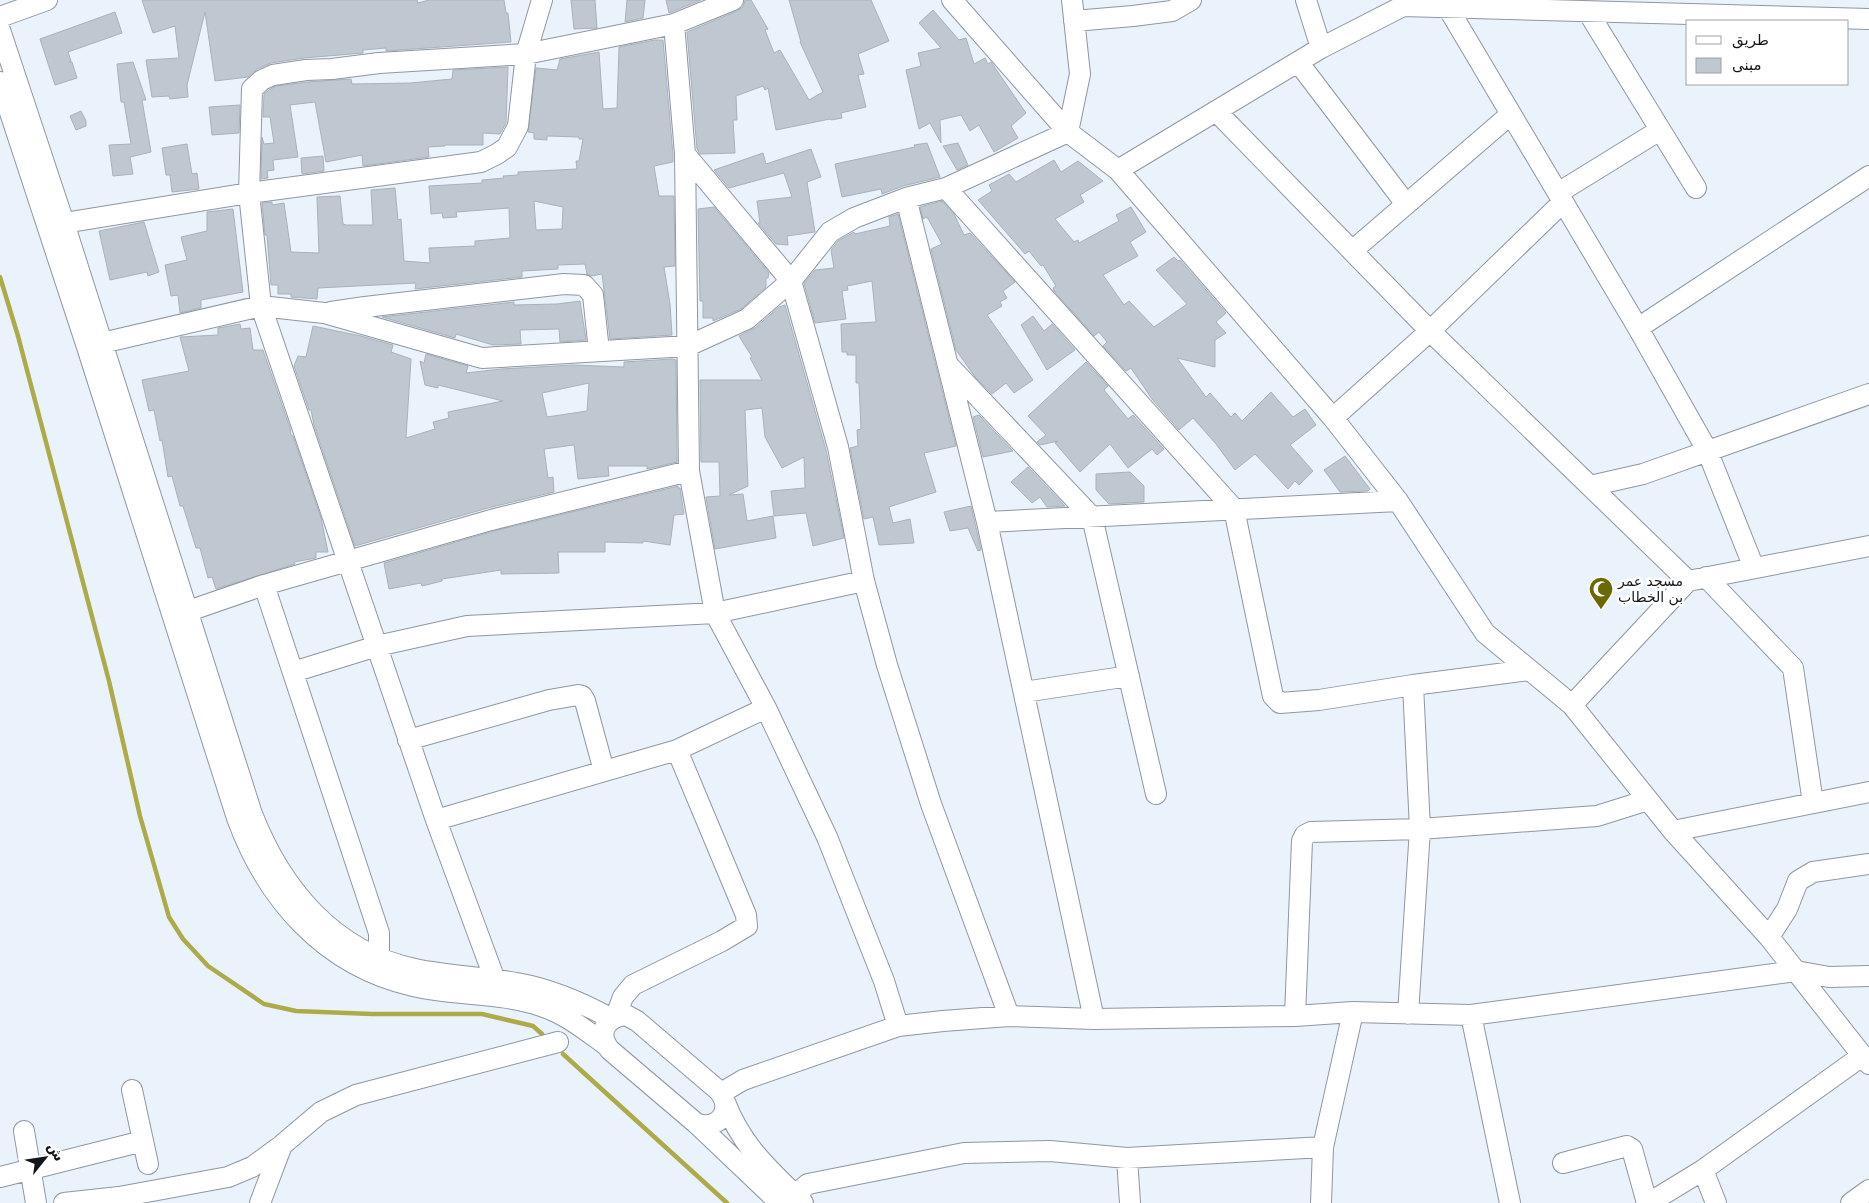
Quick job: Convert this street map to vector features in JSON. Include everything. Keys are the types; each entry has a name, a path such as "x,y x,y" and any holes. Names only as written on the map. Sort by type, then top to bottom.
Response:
{"street":[{"path":"47,0 0,29 64,223 94,345"},
{"path":"64,223 249,193 481,162 507,147 518,126 526,54 542,0"},
{"path":"733,0 674,24 526,54 379,63 273,75 262,80 252,89 249,193 261,306 493,988 565,1016 606,1045 697,1124 792,1200"},
{"path":"1068,132 1080,74 1072,0"},
{"path":"1074,21 1172,11 1191,0"},
{"path":"1306,0 1321,48"},
{"path":"954,1 1068,132 1118,170 1334,418 1398,501 1485,633 1572,705 1673,831 1768,937 1865,1060 1703,1170 1648,1203 1632,1149 1627,1146 1563,1163"},
{"path":"1450,4 1511,114 1638,328 1707,450 1754,568"},
{"path":"1118,170 1321,48 1403,6 1450,4 1588,12 1719,8 1869,19"},
{"path":"1588,12 1696,188"},
{"path":"674,24 686,154 689,471 715,613 766,708 827,837 884,981 898,1026"},
{"path":"1298,62 1406,204"},
{"path":"0,82 94,345 180,614 252,814 274,862 304,905 329,928 356,946 376,964 414,987 493,988 518,983 566,997 614,1018 626,1015 638,1021 723,1098 740,1134 792,1200"},
{"path":"1217,112 1430,331 1590,486 1697,579 1793,668 1813,803"},
{"path":"1352,251 1511,114"},
{"path":"1334,418 1430,331 1561,197 1660,130"},
{"path":"94,345 261,306 324,313 482,358 688,346 747,319 791,281 830,232 854,218 906,198 946,188 1068,132"},
{"path":"686,154 791,281 838,447 864,581 887,665 931,804 1009,1016"},
{"path":"1638,328 1869,176"},
{"path":"946,188 1234,509 1270,687 1273,696 1280,703 1319,700 1413,685 1529,670"},
{"path":"906,198 987,522 1094,1019"},
{"path":"324,313 365,306 564,284 584,285 593,295 599,351"},
{"path":"948,365 1092,516 1156,794"},
{"path":"1590,486 1643,474 1869,394"},
{"path":"180,614 264,585 490,520 689,471"},
{"path":"987,522 1398,501"},
{"path":"1572,705 1697,579 1869,546"},
{"path":"293,672 377,646 467,626 715,613 864,581"},
{"path":"264,585 379,933 376,964"},
{"path":"1024,692 1129,676"},
{"path":"1408,1014 1420,829 1413,685"},
{"path":"408,740 549,700 578,695 582,696 585,701 604,771"},
{"path":"436,820 677,750 766,708"},
{"path":"606,1045 604,1033 606,1027 614,1018 623,997 633,985 722,941 747,926 746,915 677,750"},
{"path":"1673,831 1869,792"},
{"path":"1295,1016 1302,841 1310,832 1420,829 1597,816 1648,800"},
{"path":"1768,937 1787,909 1798,881 1813,872 1869,864"},
{"path":"723,1098 743,1080 898,1026 1009,1016 1094,1019 1295,1016 1353,1012 1471,1016 1796,972 1829,977 1869,976"},
{"path":"1321,1203 1323,1147 1353,1012"},
{"path":"1471,1016 1510,1203"},
{"path":"64,1203 120,1200 228,1177 252,1167 282,1146 321,1112 356,1095 558,1042"},
{"path":"132,1090 148,1164"},
{"path":"697,1124 709,1125 720,1119 724,1114 723,1098"},
{"path":"24,1131 36,1203"},
{"path":"0,1177 143,1140"},
{"path":"260,1203 282,1146"},
{"path":"792,1200 808,1184 964,1153 1050,1151 1127,1158 1323,1147"},
{"path":"1127,1158 1130,1203"},
{"path":"1703,1170 1716,1203"},
{"path":"1852,1203 1869,1190"}],"building":[{"path":"142,0 417,0 418,3 429,0 504,0 506,13 508,13 511,42 386,51 386,48 363,50 363,53 271,63 257,69 248,77 215,81 205,12 187,85 188,97 170,99 169,96 152,97 146,60 179,58 175,26 153,33"},
{"path":"571,0 595,0 597,28 574,29"},
{"path":"627,0 645,0 643,18 625,22"},
{"path":"666,0 701,0 669,13"},
{"path":"745,0 751,0 768,29 765,30 774,53 780,50 809,100 823,92 800,42 789,0 871,0 889,41 858,54 864,74 858,75 866,107 841,113 842,118 776,130 768,88 765,90 763,86 736,96 737,120 733,120 735,153 700,154 697,149 687,32 737,11 743,7"},
{"path":"933,10 959,40 966,38 974,64 985,58 988,64 991,62 1026,113 1011,126 1018,138 994,152 979,125 970,131 961,115 940,120 941,143 930,123 919,129 906,70 921,66 918,53 941,48 919,23"},
{"path":"115,12 122,33 68,52 71,61 69,62 72,62 77,78 55,85 40,39"},
{"path":"663,40 673,162 654,166 659,196 674,196 675,266 664,267 670,304 672,335 610,339 602,274 591,276 587,274 585,264 558,265 558,269 522,271 522,277 415,289 416,283 318,288 317,299 291,297 291,294 278,294 278,285 271,285 262,203 272,202 272,205 284,203 291,252 319,253 317,197 340,196 343,224 373,225 371,190 395,188 398,220 401,219 404,261 430,263 429,248 475,246 475,241 510,238 509,208 456,212 457,217 443,218 442,213 431,214 429,186 482,183 482,180 518,175 518,172 577,169 576,161 579,161 583,139 579,139 579,137 547,136 547,140 534,139 534,133 528,132 536,68 557,70 560,59 599,52 603,109 617,108 619,47","holes":["534,201 563,207 562,229 536,230"]},
{"path":"133,62 146,100 142,100 151,152 130,157 133,174 113,176 109,145 131,144 124,102 121,102 117,64"},
{"path":"508,67 506,123 500,134 483,133 483,145 428,147 429,157 363,166 362,155 326,162 315,102 290,105 298,157 273,160 274,170 267,171 268,178 261,179 262,137 264,144 274,143 270,117 263,117 264,94 276,86 351,79 352,84 410,83 452,79 453,70"},
{"path":"240,105 239,133 212,135 209,107"},
{"path":"81,111 86,121 86,126 76,130 70,116"},
{"path":"927,143 940,177 903,186 882,194 881,189 842,197 835,164"},
{"path":"958,143 968,165 957,170 943,146"},
{"path":"187,144 192,174 197,173 199,189 172,192 170,175 166,175 162,148"},
{"path":"811,149 821,177 807,182 815,232 787,236 788,245 776,244 758,223 760,223 757,201 792,197 784,173 729,188 714,170 763,153 766,164"},
{"path":"323,156 324,171 302,174 301,158"},
{"path":"1054,160 1061,172 1078,161 1103,181 1080,195 1084,202 1055,219 1074,242 1078,240 1079,243 1119,221 1116,215 1131,207 1146,232 1130,242 1138,256 1103,275 1124,305 1129,301 1154,327 1187,304 1156,270 1174,257 1178,261 1180,260 1226,313 1216,322 1226,333 1215,340 1215,367 1177,358 1206,397 1210,393 1231,417 1235,413 1242,421 1271,392 1293,417 1305,409 1316,425 1290,445 1313,471 1299,485 1295,481 1288,489 1255,454 1235,470 1216,444 1193,418 1179,430 1152,399 1131,368 1126,371 1103,346 1107,342 1099,332 1094,336 1054,291 1053,288 1056,286 1043,265 1041,266 1029,251 1025,254 978,200 992,191 989,185 1009,174 1016,182"},
{"path":"942,201 954,214 964,235 970,233 1015,282 1003,291 1007,298 1000,302 1002,306 987,315 1033,380 1014,393 1006,383 992,394 975,377 956,350 931,249 942,244 927,217 923,219 920,207"},
{"path":"714,207 769,273 768,278 766,278 766,287 741,309 713,321 713,318 703,318 703,301 700,301 698,209"},
{"path":"233,209 243,292 201,300 201,308 180,313 178,295 171,296 165,265 187,260 181,237 207,231 207,212"},
{"path":"898,214 956,446 924,453 936,492 889,507 893,523 910,519 914,543 879,545 873,517 864,519 850,448 858,446 857,430 861,429 859,383 856,383 856,355 847,355 847,352 842,352 841,324 876,322 872,281 847,286 848,290 842,291 846,319 815,323 804,283 815,270 834,268 831,250 838,241 854,232 855,234 890,226 889,217"},
{"path":"144,222 159,272 148,276 147,272 110,280 99,231"},
{"path":"580,301 586,340 560,342 559,329 520,330 521,344 493,345 456,334 455,338 382,317 514,302 514,305 557,304"},
{"path":"785,305 826,450 844,538 813,546 806,513 774,516 771,491 805,488 804,457 782,468 765,437 762,408 745,410 748,486 729,495 743,494 747,521 773,516 776,538 715,549 706,497 720,496 719,462 701,462 700,380 762,380 750,358 752,357 739,336 755,328 779,307"},
{"path":"1033,316 1044,331 1052,324 1075,350 1047,370 1021,325"},
{"path":"240,324 241,329 250,328 253,350 263,350 321,518 328,552 316,552 316,558 294,562 295,564 216,589 212,577 208,578 200,548 196,548 183,506 180,506 172,476 168,477 162,440 160,441 154,410 149,411 142,380 189,371 180,337 218,335 218,328"},
{"path":"313,326 393,345 391,352 411,359 406,438 435,429 433,422 449,418 448,412 503,401 438,385 438,388 425,385 420,361 424,363 426,354 468,366 466,373 573,365 624,367 624,362 676,360 677,462 647,469 647,466 608,466 609,476 578,479 574,445 544,449 548,478 553,477 554,492 488,508 355,546 314,425 311,410 309,410 294,366 298,356 306,357","holes":["589,383 587,411 547,417 542,393"]},
{"path":"1086,362 1108,386 1104,390 1128,419 1133,415 1164,449 1157,455 1152,449 1128,468 1110,444 1080,472 1055,443 1058,441 1040,445 1037,442 1046,435 1028,416"},
{"path":"979,415 1013,451 983,457 973,417"},
{"path":"1345,456 1370,489 1368,491 1340,492 1324,470"},
{"path":"1028,467 1065,506 1047,507 1040,497 1032,503 1011,482"},
{"path":"1130,472 1144,486 1144,502 1109,504 1096,490 1096,474"},
{"path":"678,486 680,488 684,514 674,515 670,545 643,541 643,543 605,542 605,552 558,552 559,573 501,574 501,570 442,579 442,581 422,586 421,583 389,589 384,563 494,531"},
{"path":"971,506 981,550 978,551 968,528 950,531 944,512"}],"waterway":[{"path":"0,277 18,336 109,681 140,816 169,917 183,939 208,966 264,1004 296,1011 372,1014 482,1014 533,1026 542,1034"},
{"path":"563,1054 727,1203"}],"place":[{"name":"مسجد عمر بن الخطاب","path":"1601,610"}]}
